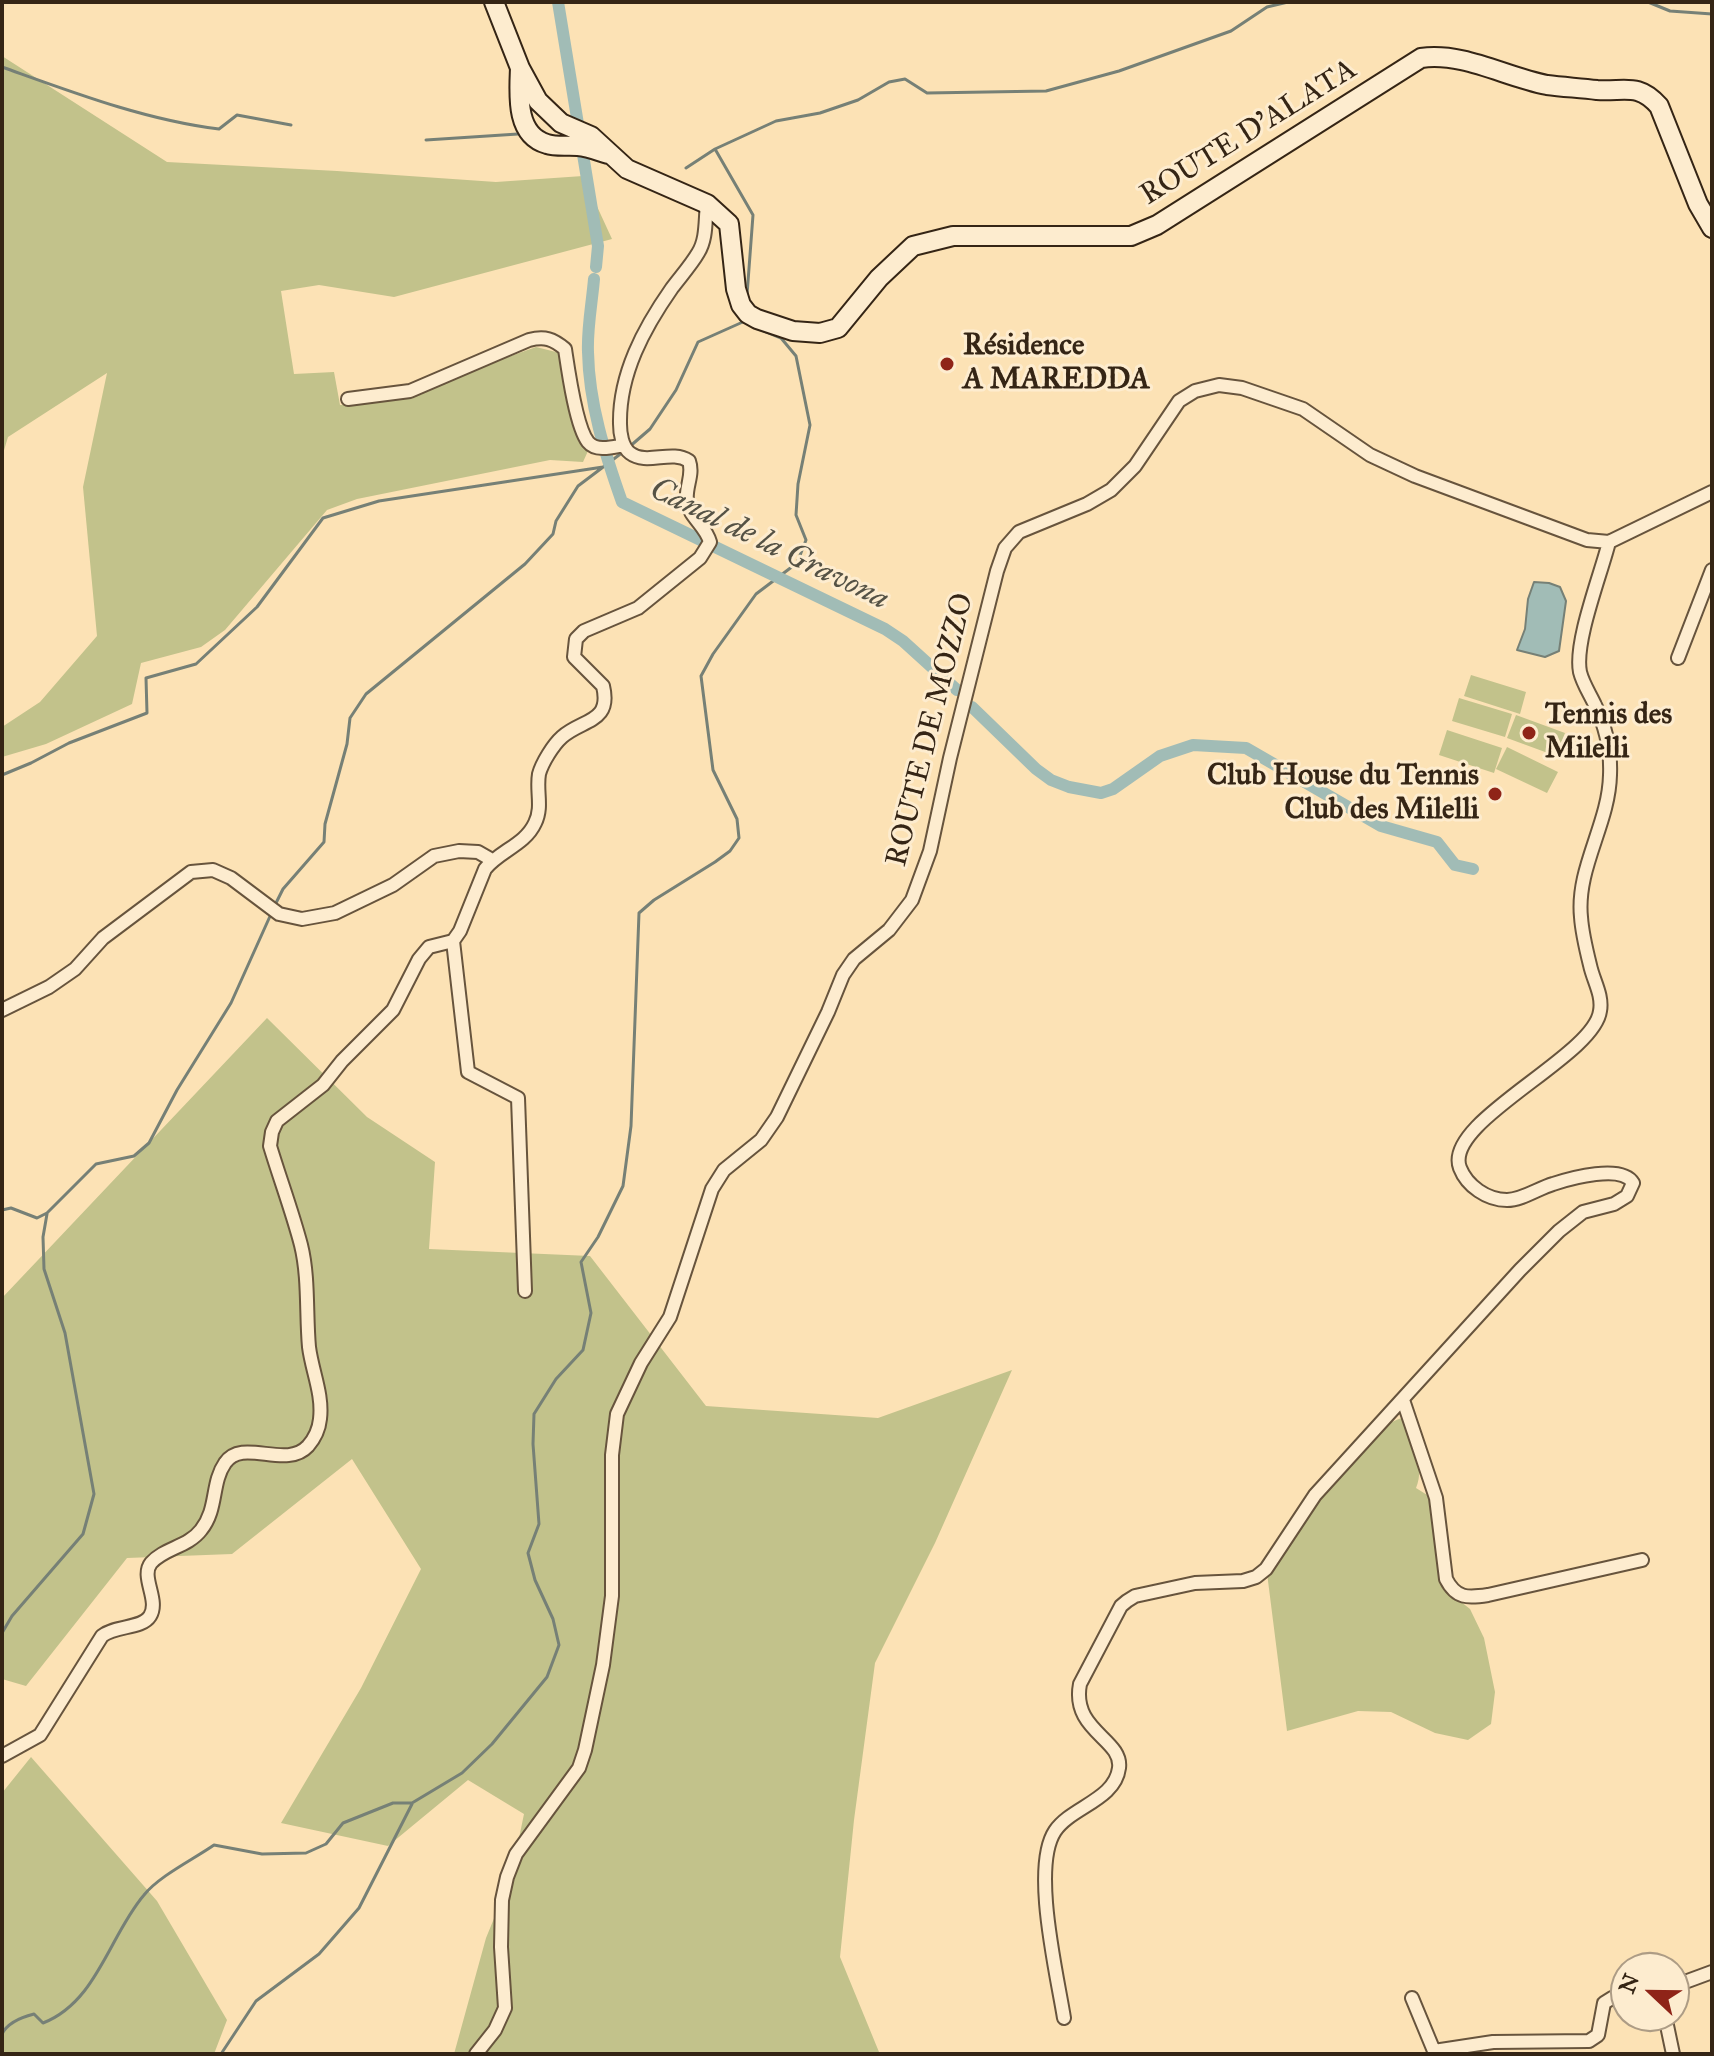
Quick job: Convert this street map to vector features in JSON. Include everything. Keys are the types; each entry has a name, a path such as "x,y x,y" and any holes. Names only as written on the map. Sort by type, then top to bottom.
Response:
{"street":[{"path":"494,2 520,68 538,101 561,123 591,136 614,157"},
{"name":"ROUTE D'ALATA","path":"614,157 627,169 707,204 729,224 736,289 741,305 748,314 793,331 820,333 838,328 879,278 913,246 953,236 1131,236 1157,225 1421,58 1440,55 1547,85 1601,90 1624,88 1639,90 1650,96 1659,106 1698,204 1712,228"},
{"path":"520,68 523,124 536,139 547,144 589,147 614,157"},
{"path":"547,144 561,123"},
{"path":"627,449 620,430 624,378 670,291 700,251 707,204"},
{"path":"2,1756 40,1735 102,1636 110,1630 139,1624 150,1618 154,1604 148,1571 151,1563 189,1543 199,1533 213,1512 220,1471 227,1459 238,1453 295,1456 307,1448 316,1436 321,1418 319,1386 310,1351 302,1248 270,1146 272,1132 277,1121 323,1085 342,1061 393,1010 419,959 429,947 453,941 485,869 492,860 525,837 535,823 540,809 539,774 546,759 561,737 597,718 604,708 603,686 574,657 576,639 595,625 638,608 700,558 710,542 689,509 686,498 692,469 689,461 674,455 648,458 627,449 597,448 588,442 576,409 565,349 555,341 542,337 529,340 410,391 348,399"},
{"name":"ROUTE DE MOZZO","path":"476,2054 495,2030 505,2008 501,1947 502,1900 507,1877 516,1854 579,1768 603,1665 612,1596 612,1455 617,1414 641,1363 670,1317 712,1189 724,1170 761,1140 777,1117 843,975 854,959 902,915 921,881 1005,548 1019,532 1087,504 1111,490 1135,466 1179,401 1195,391 1219,385 1242,388 1303,409 1370,455 1415,476 1557,531 1587,540 1609,542"},
{"path":"1064,2018 1046,1898 1045,1852 1061,1823 1110,1787 1119,1770 1117,1756 1079,1709 1077,1695 1121,1606 1135,1596 1195,1583 1243,1581 1256,1577 1266,1569 1315,1495 1403,1400 1436,1359 1559,1231 1583,1212 1614,1204 1632,1189 1630,1177 1619,1173 1592,1175 1555,1183 1508,1200 1483,1194 1467,1183 1458,1164 1460,1150 1474,1130 1595,1027 1601,999 1590,966 1581,918 1581,899 1608,802 1610,773 1606,731 1584,684 1580,650 1609,542 1712,492"},
{"path":"1678,658 1712,570"},
{"path":"2,1010 49,987 75,969 103,938 191,872 213,870 231,878 279,914 302,919 335,913 393,885 434,856 459,851 478,852 492,860"},
{"path":"453,941 468,1072 518,1098 525,1291"},
{"path":"1403,1400 1436,1498 1446,1579 1451,1590 1459,1596 1471,1598 1488,1595 1642,1560"},
{"path":"1690,1980 1712,1972"},
{"path":"1412,1998 1434,2052 1493,2042 1589,2041 1598,2035 1604,2003 1610,1999"},
{"path":"1668,2032 1673,2054"}],"green space":[{"path":"2,56 167,162 496,182 583,176 612,239 394,297 319,285 281,291 294,374 334,372 340,405 385,401 536,347 560,353 577,437 588,451 583,462 550,460 357,499 327,510 225,630 201,647 141,663 132,704 46,744 2,757 2,727 40,702 97,636 83,487 107,373 8,437 2,457"},
{"path":"1471,675 1526,692 1520,714 1464,696"},
{"path":"1459,698 1512,714 1505,737 1452,721"},
{"path":"1516,715 1565,733 1556,756 1507,738"},
{"path":"1447,730 1502,748 1494,773 1439,755"},
{"path":"1507,747 1558,772 1547,793 1496,769"},
{"path":"267,1018 367,1117 435,1162 429,1249 590,1256 706,1406 878,1418 1012,1370 935,1543 875,1663 840,1957 879,2052 877,2054 454,2054 486,1938 511,1877 524,1814 468,1780 388,1846 281,1823 361,1688 421,1569 352,1459 232,1554 127,1558 26,1686 2,1679 2,1298"},
{"path":"1402,1418 1418,1462 1416,1488 1432,1498 1441,1586 1470,1609 1484,1638 1495,1692 1491,1724 1468,1740 1435,1733 1391,1712 1358,1711 1287,1731 1267,1573 1348,1462 1386,1426"},
{"path":"31,1757 157,1901 227,2020 214,2054 2,2054 2,1793"}],"water":[{"path":"1534,582 1560,587 1566,601 1559,651 1545,657 1517,650 1525,629 1528,599"}],"waterway":[{"name":"Canal de la Gravona","path":"558,2 598,246 596,267"},
{"path":"686,168 715,149 776,121 820,113 858,100 889,82 905,79 927,93 1046,91 1119,71 1231,31 1267,7 1288,2"},
{"path":"1648,2 1670,11 1712,14"},
{"path":"2,67 109,104 191,125 219,129 237,115 291,125"},
{"path":"426,140 518,134"},
{"path":"715,149 753,215 747,295"},
{"name":"Canal de la Gravona","path":"594,279 588,343 591,391 604,447 622,502 885,629 903,641 957,690"},
{"path":"628,448 650,429 676,390 698,342 745,321"},
{"path":"2,2034 20,2018 34,2014 43,2023 77,2000 144,1895 177,1868 214,1845 262,1854 306,1853 326,1844 343,1823 393,1803 412,1803 462,1773 492,1744 547,1677 559,1645 553,1619 535,1580 528,1553 539,1524 534,1414 556,1379 583,1350 591,1313 581,1262 598,1237 623,1186 631,1126 639,913 730,851 739,838 737,819 713,770 701,676 756,594 797,563 806,540 796,515 798,484 810,425 796,356 781,338 757,328"},
{"path":"274,907 283,889 324,842 325,824 347,744 350,718 366,694 525,564 553,534 556,521 578,486 623,452"},
{"path":"2,775 69,743 147,713 146,678 196,664 257,607 323,518 379,501 603,467"},
{"name":"Canal de la Gravona","path":"972,707 1036,769 1051,780 1069,787 1101,793 1113,789 1160,756 1193,745 1246,748 1381,826 1437,842 1455,865 1473,869"},
{"path":"2,1210 11,1208 37,1218 47,1213 96,1164 134,1156 149,1143 177,1090 231,1003 271,914"},
{"path":"2,1633 12,1616 83,1534 94,1494 65,1333 44,1269 43,1237 47,1214"},
{"path":"221,2054 256,2001 319,1954 359,1908 412,1804"}],"place":[{"name":"Résidence A MAREDDA","path":"947,364"},
{"name":"Tennis des Milelli","path":"1529,733"},
{"name":"Club House du Tennis Club des Milelli","path":"1495,794"}]}
